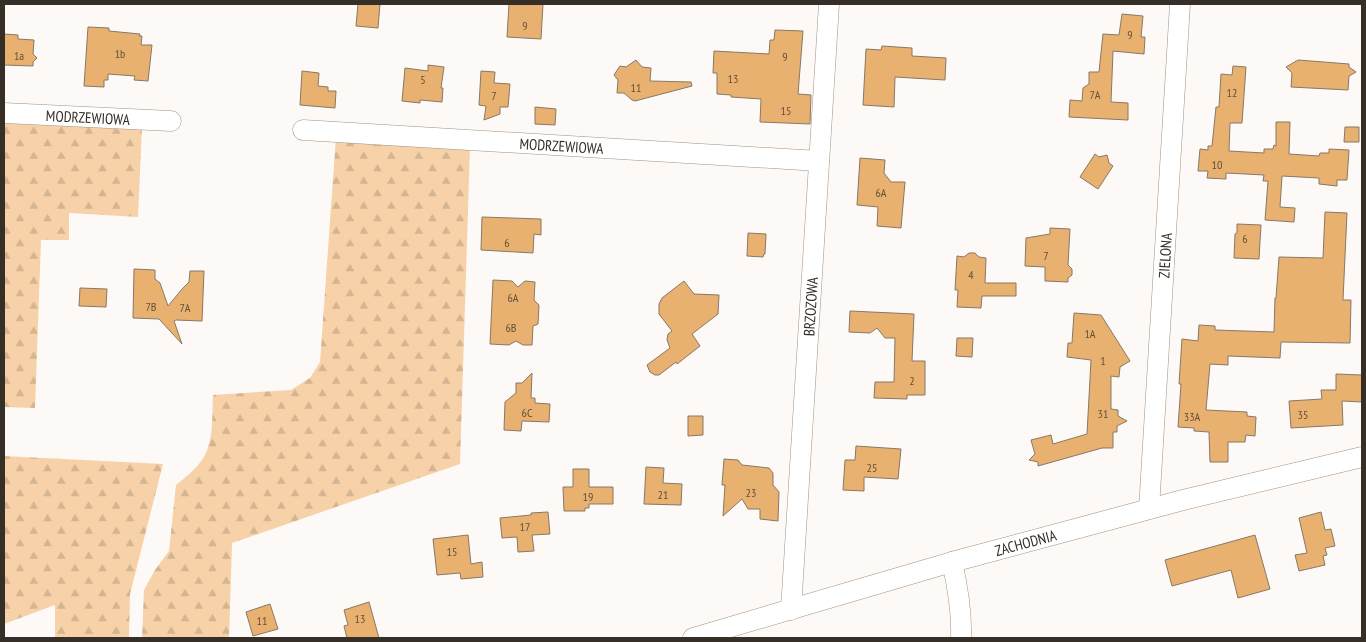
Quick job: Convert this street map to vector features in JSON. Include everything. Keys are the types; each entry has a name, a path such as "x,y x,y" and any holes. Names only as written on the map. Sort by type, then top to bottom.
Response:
{"street":[{"name":"BRZOZOWA","path":"790,610 829,4"},
{"name":"ZIELONA","path":"1149,509 1180,4"},
{"name":"MODRZEWIOWA","path":"4,113 171,121"},
{"name":"MODRZEWIOWA","path":"303,130 819,161"},
{"name":"ZACHODNIA","path":"693,638 952,562 1149,509 1362,456"},
{"path":"952,562 962,618 961,638"}],"green space":[{"path":"4,120 142,127 138,217 69,213 69,240 41,240 35,408 4,407"},
{"path":"336,137 470,147 460,464 232,543 229,638 142,638 144,590 155,570 169,551 176,485 198,465 207,450 212,426 213,395 291,390 310,378 320,362"},
{"path":"4,456 163,464 130,594 129,638 55,638 55,605 4,624"}],"building":[{"path":"358,4 380,4 378,28 356,26"},
{"path":"509,4 543,4 541,39 507,37"},
{"path":"1122,14 1143,16 1141,37 1145,37 1144,54 1113,51 1111,102 1128,103 1128,120 1069,117 1070,100 1082,101 1083,88 1089,84 1089,72 1099,72 1103,34 1119,35"},
{"path":"88,27 109,28 109,31 140,34 139,36 142,36 141,45 152,45 148,81 134,80 135,76 108,74 108,80 104,80 104,87 84,86"},
{"path":"775,30 803,31 798,94 811,95 810,124 760,122 761,99 717,94 717,73 713,73 714,51 769,54 770,40 774,40"},
{"path":"4,34 18,35 18,39 34,40 33,54 37,58 33,62 33,66 4,65"},
{"path":"882,46 912,48 912,56 946,58 945,80 895,77 894,107 863,105 866,49 881,50"},
{"path":"636,60 642,67 651,68 650,81 691,82 692,86 635,101 624,93 617,93 618,80 614,75 620,66 626,67"},
{"path":"1298,60 1349,64 1349,67 1356,72 1349,76 1348,90 1291,87 1292,73 1286,67"},
{"path":"428,65 444,67 441,88 443,88 442,102 420,100 420,103 402,101 405,68 428,71"},
{"path":"1233,66 1246,67 1242,123 1230,123 1229,151 1264,153 1264,149 1273,149 1274,145 1276,146 1276,122 1290,122 1289,154 1319,156 1320,153 1329,153 1329,149 1349,150 1347,180 1337,180 1337,186 1319,184 1319,178 1282,176 1280,207 1295,208 1294,222 1265,220 1268,181 1263,181 1264,175 1226,173 1226,179 1207,178 1208,171 1198,171 1200,149 1208,150 1208,146 1212,146 1216,107 1219,107 1221,74 1232,75"},
{"path":"302,71 319,73 318,86 328,87 328,91 336,91 335,108 300,105"},
{"path":"481,71 495,72 494,83 510,84 508,107 500,107 500,114 484,120 486,106 479,105"},
{"path":"535,107 556,109 555,125 535,124"},
{"path":"1345,127 1359,127 1359,142 1344,142"},
{"path":"1095,154 1099,157 1107,155 1109,163 1113,166 1098,189 1080,177"},
{"path":"860,158 885,160 884,173 891,182 905,182 901,228 877,226 878,207 857,205"},
{"path":"1325,212 1347,213 1343,300 1351,300 1350,343 1281,342 1280,358 1228,356 1228,365 1210,364 1206,410 1247,412 1247,416 1256,417 1255,436 1246,435 1245,442 1228,442 1228,462 1210,462 1209,432 1194,431 1194,428 1178,427 1182,339 1198,341 1199,325 1215,326 1215,330 1274,332 1279,257 1323,258"},
{"path":"482,217 541,219 541,235 534,234 533,253 481,250"},
{"path":"1237,224 1261,225 1259,259 1234,258"},
{"path":"1050,228 1070,229 1068,265 1072,269 1072,275 1068,278 1068,282 1045,281 1045,267 1025,266 1026,238 1050,234"},
{"path":"748,233 766,234 765,254 763,257 747,256"},
{"path":"969,253 975,253 979,257 986,258 985,283 1016,283 1016,296 982,296 981,308 957,307 958,290 955,290 957,256 964,257"},
{"path":"134,269 155,270 155,279 160,283 168,306 189,282 190,271 204,271 202,321 174,321 182,344 159,319 133,318"},
{"path":"493,280 512,281 518,287 525,281 535,282 534,300 539,305 538,324 533,326 532,345 523,345 516,341 509,345 490,344"},
{"path":"684,281 694,294 719,295 718,314 692,334 700,346 677,364 676,362 659,375 655,375 650,372 647,365 670,348 667,340 668,334 672,331 659,314 659,304 662,298"},
{"path":"80,288 107,289 106,307 79,306"},
{"path":"850,311 914,314 912,361 925,361 925,395 907,395 907,399 874,398 875,382 894,382 895,338 885,338 877,328 870,333 849,332"},
{"path":"1074,313 1101,315 1130,361 1120,367 1119,377 1111,376 1111,409 1118,410 1118,416 1127,421 1117,426 1117,432 1113,432 1113,448 1102,448 1038,466 1038,462 1029,460 1035,454 1031,440 1051,435 1053,444 1087,434 1091,360 1067,357 1068,343 1072,343"},
{"path":"957,338 973,338 972,357 956,356"},
{"path":"532,373 531,398 535,398 535,403 550,404 549,422 522,421 521,431 504,430 505,402 516,393 516,383 522,383"},
{"path":"1336,374 1362,375 1362,402 1342,401 1343,425 1291,428 1289,401 1322,399 1321,390 1336,390"},
{"path":"688,416 703,416 703,435 688,436"},
{"path":"856,446 901,449 898,479 864,477 864,491 843,490 845,460 855,460"},
{"path":"724,459 738,460 742,465 769,468 773,473 773,485 779,492 778,521 760,519 760,509 748,509 742,499 723,516 725,485 722,485"},
{"path":"646,467 664,468 663,483 682,484 681,505 644,504"},
{"path":"573,469 589,469 589,487 613,487 613,504 589,504 589,508 585,508 585,511 564,511 563,487 573,487"},
{"path":"548,512 550,534 532,535 534,551 518,552 517,537 502,538 500,518"},
{"path":"1321,512 1325,530 1331,529 1335,546 1325,548 1327,555 1323,556 1325,565 1299,571 1295,555 1307,553 1299,518"},
{"path":"468,535 471,564 482,562 483,577 461,579 460,573 437,575 433,539"},
{"path":"1255,535 1270,589 1238,598 1231,570 1172,586 1165,560"},
{"path":"369,602 379,638 347,638 344,626 348,625 344,610"},
{"path":"270,604 278,629 253,636 246,612"}]}
